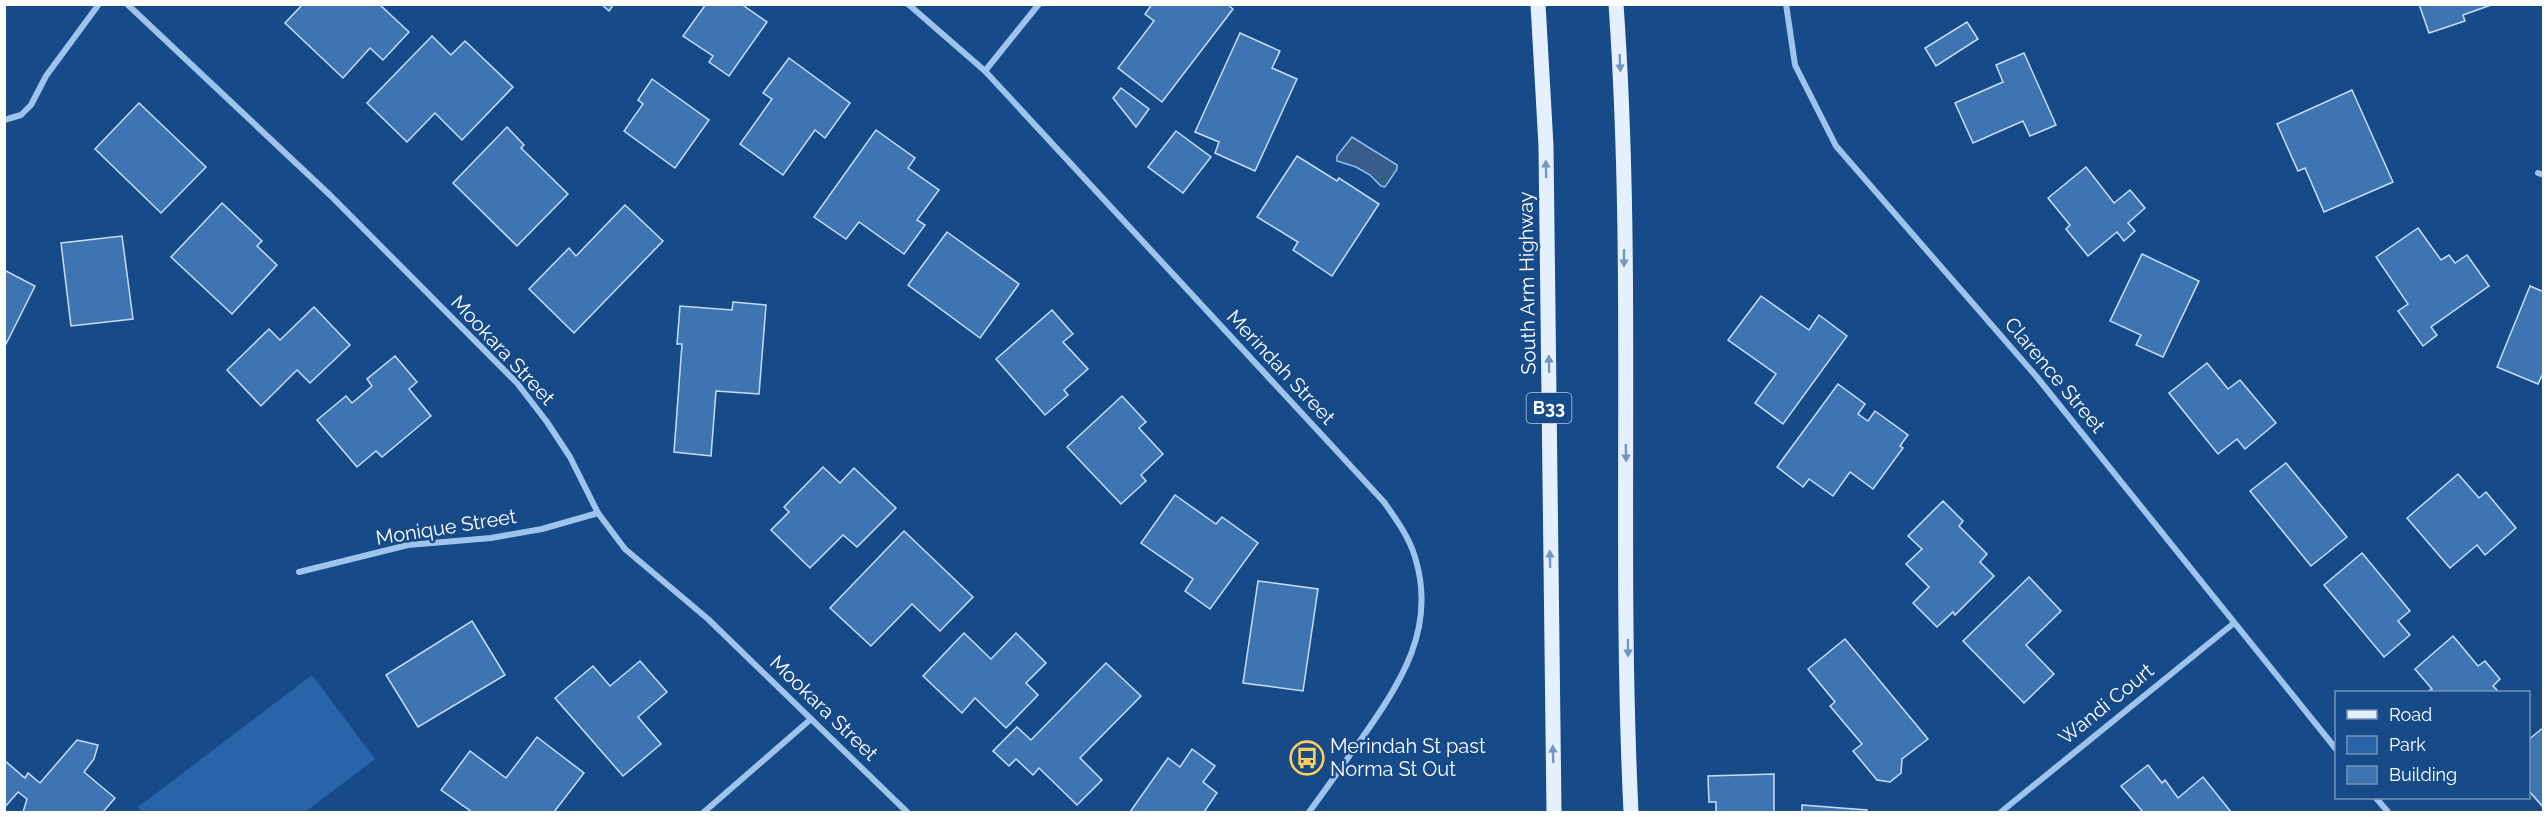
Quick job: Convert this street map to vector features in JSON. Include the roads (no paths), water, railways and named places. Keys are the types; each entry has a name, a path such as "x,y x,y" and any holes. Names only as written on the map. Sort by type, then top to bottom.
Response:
{"main road":[{"name":"South Arm Highway","path":"1538,4 1546,146 1554,813"},
{"path":"1616,4 1623,135 1628,715 1632,813"}],"street":[{"path":"4,120 21,115 31,105 46,76 99,4"},
{"name":"Mookara Street","path":"127,4 331,196 517,383 570,457 598,513 625,549 708,619 907,813"},
{"name":"Merindah Street","path":"908,4 985,71 1384,502 1403,529 1415,557 1422,609 1410,658 1404,673 1382,709 1310,813"},
{"path":"985,71 1039,4"},
{"name":"Clarence Street","path":"1786,4 1795,65 1836,146 2036,376 2335,747"},
{"name":"Monique Street","path":"299,572 408,545 491,538 542,529 598,513"},
{"name":"Wandi Court","path":"2001,813 2234,623"},
{"path":"704,813 811,719"},
{"path":"2377,799 2388,813"}],"place":[{"name":"Merindah St past Norma St Out","path":"1307,758"}]}
